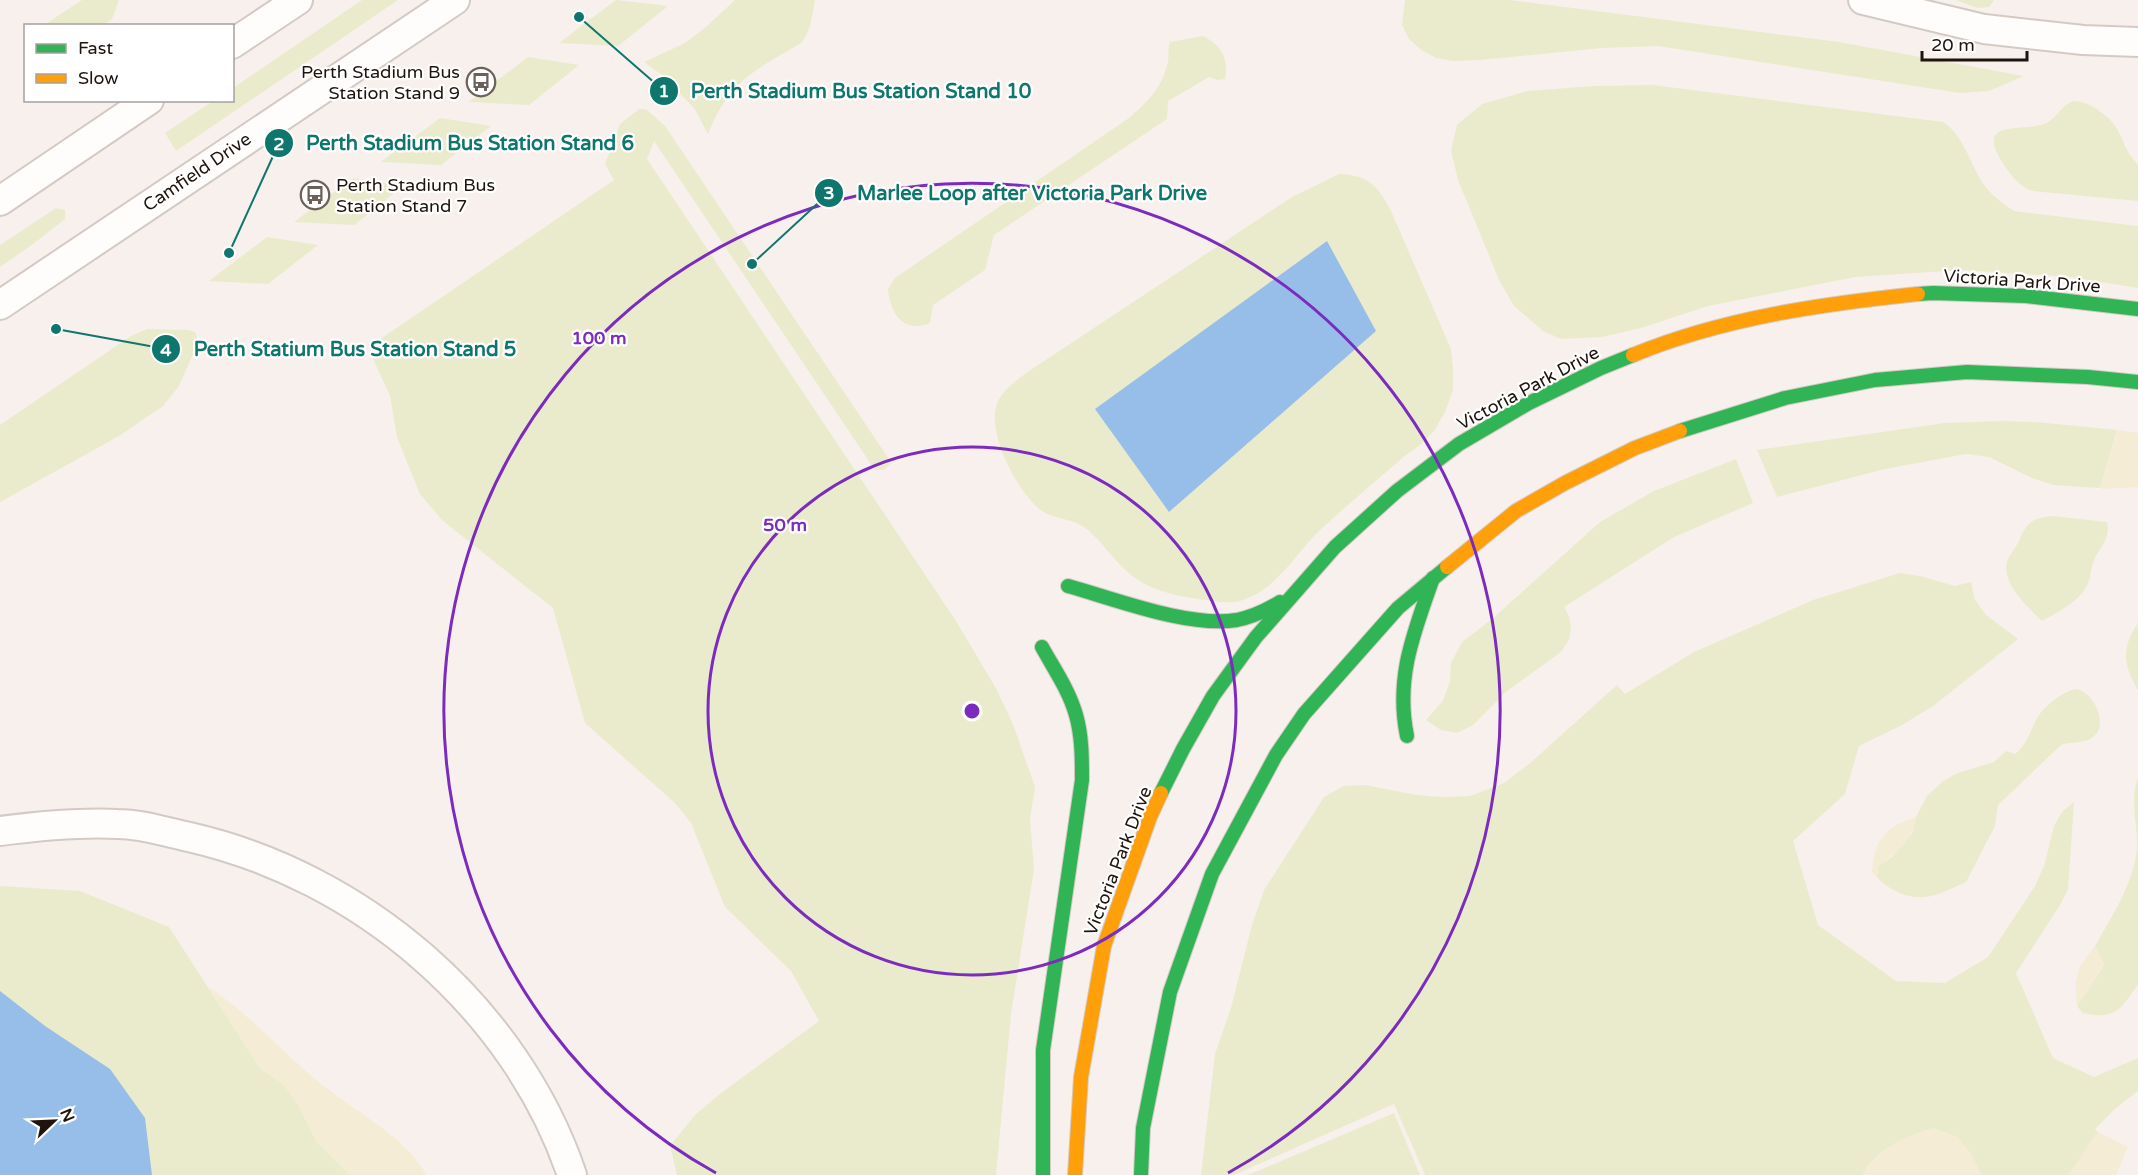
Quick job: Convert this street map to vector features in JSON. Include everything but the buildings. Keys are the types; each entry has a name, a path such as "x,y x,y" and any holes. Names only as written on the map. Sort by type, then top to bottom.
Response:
{"street":[{"path":"234,43 298,0"},
{"name":"Camfield Drive","path":"0,305 455,0"},
{"path":"1863,0 1984,29 2083,40 2138,42"},
{"path":"0,201 146,102"},
{"name":"Victoria Park Drive","path":"1075,1175 1082,1077 1104,946 1150,817 1183,749 1213,696 1256,637 1335,547 1397,491 1459,444 1529,403 1601,368 1645,350 1715,327 1840,302 1932,293 2026,296 2138,309"},
{"path":"1141,1175 1143,1128 1170,992 1212,874 1276,755 1304,714 1398,608 1516,511 1565,483 1635,448 1692,426 1785,398 1875,380 1967,372 2088,377 2138,382"},
{"path":"1407,736 1401,718 1402,675 1434,577"},
{"path":"1068,586 1174,614 1216,621 1236,620 1262,613 1289,597"},
{"path":"1042,647 1062,682 1075,713 1082,749 1082,790 1043,1050 1043,1175"},
{"path":"0,831 43,826 120,824 220,844 276,864 330,890 380,922 426,960 477,1011 513,1060 546,1113 572,1175"}],"green space":[{"path":"82,0 119,0 112,19 104,24 46,24"},
{"path":"362,0 398,0 176,151 165,133 212,102 234,102 234,87"},
{"path":"616,0 668,6 618,46 559,43"},
{"path":"735,0 815,0 809,28 801,43 745,79 725,101 708,134 694,108 662,75 644,62 685,43"},
{"path":"1405,0 1510,0 1839,42 2024,76 1989,91 1960,93 1658,46 1602,48 1453,61 1436,58 1421,50 1409,39 1402,25"},
{"path":"1955,0 1994,0 1989,7 1978,8"},
{"path":"1203,36 1215,44 1223,54 1226,66 1225,79 1217,80 1209,77 1168,101 1167,119 994,235 985,270 933,305 930,323 913,326 900,320 889,298 888,289 895,278 1129,118 1147,101 1161,81 1168,62 1170,42"},
{"path":"528,57 579,65 529,105 469,102"},
{"path":"1653,85 1943,122 1956,134 1985,186 1996,198 2014,211 2138,226 2138,288 2070,277 1961,270 1855,277 1708,306 1641,328 1602,337 1561,339 1543,331 1514,306 1500,282 1458,180 1451,150 1457,125 1482,104 1528,91 1594,86"},
{"path":"2073,101 2085,103 2097,109 2116,127 2128,151 2138,164 2138,201 2032,191 2018,183 2002,162 1995,148 1994,138 1999,132 2048,122"},
{"path":"639,109 646,109 665,126 889,459 890,464 884,470 875,470 654,141 647,159 956,621 997,690 1014,727 1035,787 1030,819 1034,869 1011,1014 996,1175 677,1175 670,1146 695,1115 721,1093 819,1021 791,971 725,907 691,823 675,803 585,723 553,608 443,521 420,494 397,437 390,396 370,352 373,344 614,180 605,164 620,124"},
{"path":"440,118 491,126 441,165 381,162"},
{"path":"1339,174 1358,177 1371,184 1382,195 1391,211 1451,349 1453,390 1445,412 1434,431 1420,445 1331,520 1275,580 1253,596 1236,602 1222,602 1181,596 1150,586 1128,572 1083,526 1042,511 1033,503 1015,479 1001,448 995,419 998,401 1009,387 1029,371 1292,197"},
{"path":"353,178 403,186 354,225 294,222"},
{"path":"56,208 65,210 65,219 0,267 0,245"},
{"path":"267,237 318,245 268,284 209,281"},
{"path":"147,329 189,330 195,332 197,337 197,345 179,386 163,406 119,436 0,502 0,425 131,336"},
{"path":"2002,421 2117,430 2100,488 2053,485 2032,478 1989,457 1966,454 1885,469 1777,497 1757,450 1945,423"},
{"path":"1736,459 1753,503 1674,537 1564,607 1571,627 1569,640 1561,652 1507,691 1473,725 1457,733 1441,730 1426,720 1443,701 1450,681 1451,663 1462,642 1492,619 1600,522 1654,491"},
{"path":"2052,516 2107,522 2108,533 2094,560 2085,589 2068,605 2042,621 2016,593 2006,568 2008,559 2027,526 2038,519"},
{"path":"1900,573 1955,586 1971,582 1975,600 1986,615 2018,639 1933,706 1902,725 1859,746 1845,794 1793,841 1818,925 1896,981 1945,983 1988,957 2035,886 2044,866 2054,826 2062,812 2074,802 2068,890 2016,973 2053,1058 2094,1077 2138,1058 2138,1091 2116,1108 2095,1129 2098,1132 2069,1175 1981,1175 1971,1154 1934,1128 1893,1145 1868,1166 1863,1175 1425,1175 1394,1104 1234,1175 1201,1175 1215,1054 1231,1008 1252,925 1264,890 1324,797 1344,786 1365,785 1416,795 1470,796 1504,783 1529,764 1617,685 1625,694 1694,652 1813,600"},
{"path":"2138,623 2138,690 2129,672 2126,656 2129,640"},
{"path":"2074,689 2087,695 2097,708 2100,724 2098,731 2086,741 2061,745 1998,805 1995,826 1966,882 1935,895 1912,897 1899,893 1877,877 1878,866 1892,857 1912,833 1916,817 1927,796 1955,774 1994,762 2006,751 2015,754 2025,742 2044,709 2058,697"},
{"path":"2138,778 2138,985 2116,1011 2103,1015 2083,1013 2077,1006 2104,965 2095,946 2132,874 2137,848 2134,795"},
{"path":"0,886 80,891 169,927 260,1068 284,1085 298,1104 317,1142 350,1175 0,1175"},
{"path":"1394,1113 1420,1175 1248,1175"}],"sand":[{"path":"2117,430 2138,433 2138,487 2100,488"},
{"path":"1916,817 1914,826 1903,846 1878,866 1877,877 1872,872 1879,843 1889,830"},
{"path":"2095,946 2104,964 2077,1006 2078,973"},
{"path":"208,987 252,1021 320,1083 391,1135 416,1160 427,1175 350,1175 317,1142 298,1104 284,1085 260,1068"},
{"path":"1934,1128 1958,1137 1971,1154 1981,1175 1863,1175 1876,1158 1893,1145"},
{"path":"2098,1132 2128,1147 2116,1175 2069,1175"}],"water":[{"path":"1327,241 1376,331 1169,512 1095,409"},
{"path":"0,991 45,1026 110,1069 145,1118 152,1175 0,1175"}],"traffic: fast":[{"path":"1918,294 2026,296 2138,309"},
{"path":"1161,793 1213,696 1256,637 1335,547 1397,491 1459,444 1529,403 1633,355"},
{"path":"1680,431 1785,398 1875,380 1967,372 2088,377 2138,382"},
{"path":"1141,1175 1143,1128 1170,992 1212,874 1276,755 1304,714 1398,608 1447,567"},
{"path":"1407,736 1403,694 1408,656 1433,578"},
{"path":"1068,586 1152,611 1197,620 1237,620 1259,613 1280,602"},
{"path":"1042,647 1065,688 1076,715 1081,739 1082,772 1043,1050 1043,1175"}],"traffic: slow":[{"path":"1633,355 1702,331 1773,314 1918,294"},
{"path":"1447,567 1516,511 1565,483 1635,448 1680,431"},
{"path":"1075,1175 1081,1077 1104,946 1150,817 1161,793"}],"place":[{"name":"Perth Stadium Bus Station Stand 10","path":"579,17"},
{"name":"Perth Stadium Bus Station Stand 9","path":"481,82"},
{"name":"Perth Stadium Bus Station Stand 7","path":"315,195"},
{"name":"Perth Stadium Bus Station Stand 6","path":"229,253"},
{"name":"Marlee Loop after Victoria Park Drive","path":"752,264"},
{"name":"Perth Statium Bus Station Stand 5","path":"56,329"}]}
